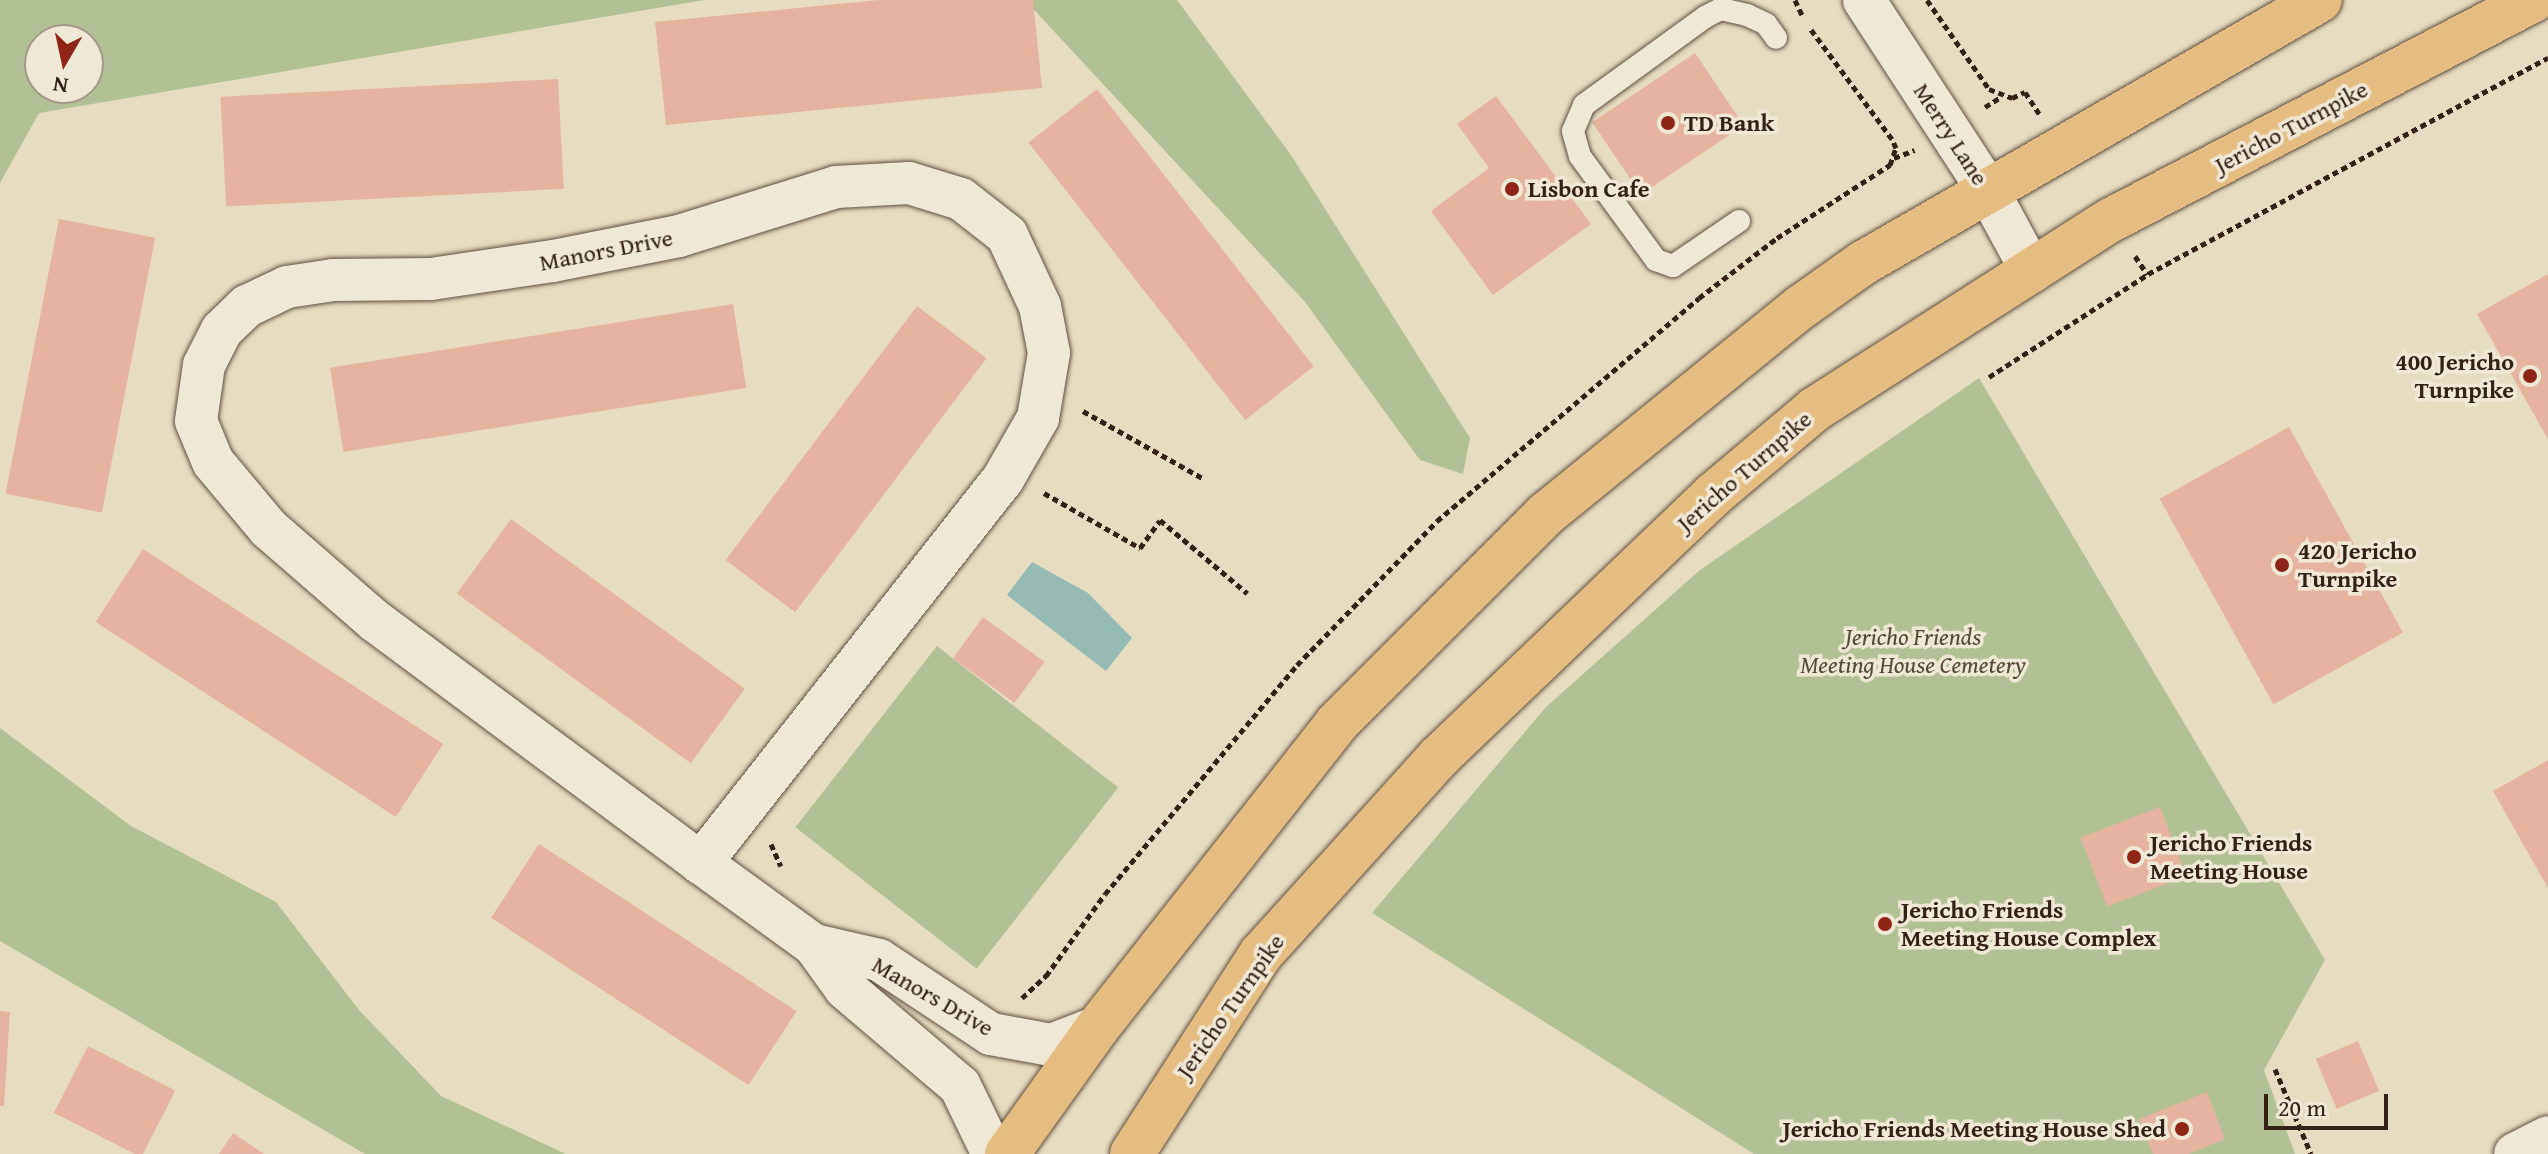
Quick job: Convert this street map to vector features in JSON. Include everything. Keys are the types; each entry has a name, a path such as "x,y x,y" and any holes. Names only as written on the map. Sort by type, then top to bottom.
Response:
{"main road":[{"path":"1007,1154 1098,1027 1337,723 1546,514 1801,307 1987,189 2283,13 2320,0"},
{"name":"Jericho Turnpike","path":"1132,1154 1261,954 1439,757 1713,495 1815,409 1950,319 2032,272 2111,220 2533,0"}],"street":[{"name":"Merry Lane","path":"1864,0 1987,189 2032,272"},
{"name":"Manors Drive","path":"701,863 1003,479 1038,418 1049,353 1040,306 1007,235 961,199 909,183 836,187 679,236 431,279 333,280 287,287 247,306 222,330 204,365 196,421 213,462 269,529 375,621 701,863 814,945 845,988 960,1086 993,1154"},
{"name":"Manors Drive","path":"814,945 879,960 991,1034 1051,1045 1098,1027"},
{"path":"2515,1154 2548,1137"}],"lane":[{"path":"1739,221 1673,266 1656,260 1580,156 1573,131 1584,105 1705,17 1721,9 1747,15 1766,24 1776,38"}],"path":[{"path":"1007,1002 1020,1000 1046,976 1105,894 1297,665 1437,521 1699,298 1777,238 1890,165 1896,148 1892,139 1819,47 1795,0"},
{"path":"1927,0 1989,89 2012,98 2025,92"},
{"path":"1989,377 2148,274 2548,58"},
{"path":"1079,408 1204,479"},
{"path":"1036,489 1140,548 1160,520 1247,593"},
{"path":"774,831 771,854 784,870"},
{"path":"2275,1069 2311,1154"}],"green space":[{"path":"0,0 704,0 104,102 104,24 24,24 24,104 92,104 39,113 0,183"},
{"path":"1025,0 1177,0 1291,155 1470,438 1463,474 1420,460 1305,302"},
{"name":"Jericho Friends Meeting House Cemetery","path":"1979,378 2325,960 2264,1070 2295,1154 1754,1154 1372,913 1546,707 1700,570"},
{"path":"937,646 1118,788 977,969 795,827"},
{"path":"0,728 131,826 276,902 359,1010 441,1096 566,1154 365,1154 0,941"}],"water":[{"path":"1032,562 1088,593 1132,638 1106,671 1007,595"}],"building":[{"path":"878,0 1033,0 1042,88 666,125 655,22"},
{"name":"TD Bank","path":"1695,53 1744,125 1641,194 1592,122"},
{"path":"558,79 564,189 226,207 220,97"},
{"path":"1097,89 1314,366 1245,420 1028,143"},
{"name":"Lisbon Cafe","path":"1496,96 1591,224 1493,295 1431,211 1489,168 1457,124"},
{"path":"59,219 155,238 102,513 6,494"},
{"name":"400 Jericho Turnpike","path":"2548,274 2548,439 2477,314"},
{"path":"733,304 746,388 343,452 330,368"},
{"path":"917,306 986,358 795,612 726,560"},
{"name":"420 Jericho Turnpike","path":"2289,427 2403,633 2273,704 2160,499"},
{"path":"511,519 745,689 691,763 457,593"},
{"path":"143,549 443,744 396,817 96,622"},
{"path":"983,617 1044,662 1015,703 953,658"},
{"path":"2548,760 2548,888 2493,791"},
{"name":"Jericho Friends Meeting House","path":"2160,807 2187,876 2107,907 2081,837"},
{"path":"539,844 796,1011 749,1085 491,918"},
{"path":"0,1011 10,1012 4,1106 0,1106"},
{"path":"2358,1041 2379,1091 2337,1109 2316,1059"},
{"path":"88,1046 175,1090 143,1154 135,1154 54,1113"},
{"name":"Jericho Friends Meeting House Shed","path":"2207,1092 2225,1139 2188,1154 2153,1154 2139,1119"},
{"path":"233,1133 264,1154 219,1154"}],"place":[{"name":"TD Bank","path":"1668,123"},
{"name":"Lisbon Cafe","path":"1512,189"},
{"name":"400 Jericho Turnpike","path":"2530,376"},
{"name":"420 Jericho Turnpike","path":"2282,565"},
{"name":"Jericho Friends Meeting House","path":"2134,857"},
{"name":"Jericho Friends Meeting House Complex","path":"1885,924"},
{"name":"Jericho Friends Meeting House Shed","path":"2182,1129"}]}
